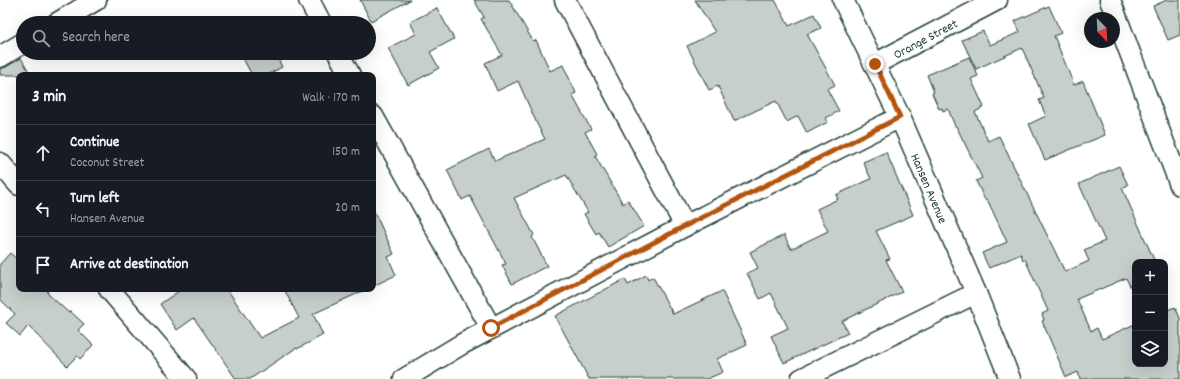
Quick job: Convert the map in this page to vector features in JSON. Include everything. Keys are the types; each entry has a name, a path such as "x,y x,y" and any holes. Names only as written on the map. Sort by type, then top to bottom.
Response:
{"street":[{"path":"69,16 96,0"},
{"path":"309,0 318,16"},
{"path":"565,0 685,226"},
{"name":"Hansen Avenue","path":"843,0 900,117 976,293 1010,379"},
{"name":"Orange Street","path":"875,64 997,0"},
{"path":"1110,0 1180,185"},
{"path":"0,57 16,47"},
{"path":"342,60 348,72"},
{"path":"404,379 491,328 685,226 900,117"},
{"path":"376,121 491,328"},
{"path":"0,163 16,182"},
{"path":"112,292 186,379"},
{"path":"802,379 976,293"}],"building":[{"path":"360,0 410,0 376,18 376,16 368,16"},
{"path":"474,0 509,0 533,41 536,40 550,71 563,65 576,93 572,95 591,129 585,132 597,154 595,156 623,204 628,200 644,226 608,247 599,232 596,234 584,214 588,212 566,175 514,198 534,235 532,237 547,266 512,284 502,265 506,264 470,196 462,200 447,170 489,149 495,161 545,139 518,81 497,91 485,63 502,55 481,19 484,17"},
{"path":"695,0 775,0 789,26 814,14 821,28 807,34 835,85 827,89 839,111 826,118 828,122 807,133 798,116 787,122 776,101 734,121 718,86 709,90 687,46 715,32"},
{"path":"1167,0 1180,0 1180,35 1168,40 1153,6"},
{"path":"1049,6 1061,33 1054,36 1074,85 1083,81 1105,135 1045,160 1029,124 1046,116 1039,100 1044,98 1022,48 976,69 962,40 983,31 990,45 1020,32 1015,21"},
{"path":"437,8 454,39 430,52 439,68 408,85 388,48 416,34 410,22"},
{"path":"969,57 978,76 971,79 984,107 975,112 988,141 999,136 1065,272 1089,261 1084,250 1105,241 1079,184 1119,166 1128,185 1122,188 1154,259 1132,259 1132,288 1126,278 1077,299 1091,331 1097,328 1102,339 1132,325 1132,367 1168,367 1168,310 1175,307 1180,318 1180,379 1080,379 1078,372 1066,377 1042,321 1044,320 1042,314 1048,311 1025,259 1023,260 1021,254 989,268 982,253 1007,242 987,199 985,200 976,181 982,178 955,126 948,109 943,111 942,108 939,109 932,93 934,92 927,75"},
{"path":"18,60 22,60 29,72 16,72 16,75 0,75 0,69"},
{"path":"244,60 278,60 282,67 273,72 250,72"},
{"path":"886,152 913,215 876,231 890,259 886,260 902,292 842,321 848,333 784,363 771,336 788,328 771,293 760,299 747,273 758,268 750,252 784,235 791,249 828,231 817,209 838,199 836,195 871,179 863,162"},
{"path":"376,215 394,254 388,257 396,275 376,285"},
{"path":"10,253 16,258 16,292 48,292 69,313 70,311 84,324 78,330 93,345 80,359 77,356 67,366 28,326 20,336 6,323 15,314 0,299 0,264"},
{"path":"646,275 648,280 653,277 673,314 722,291 747,345 717,359 723,372 707,379 589,379 555,316 625,279 628,285"},
{"path":"178,292 229,292 260,338 299,318 286,292 361,292 313,314 323,335 297,349 296,348 250,379 236,379 194,318 177,330 160,304"}],"route":[{"path":"491,328 685,226 900,117 875,64"}]}
